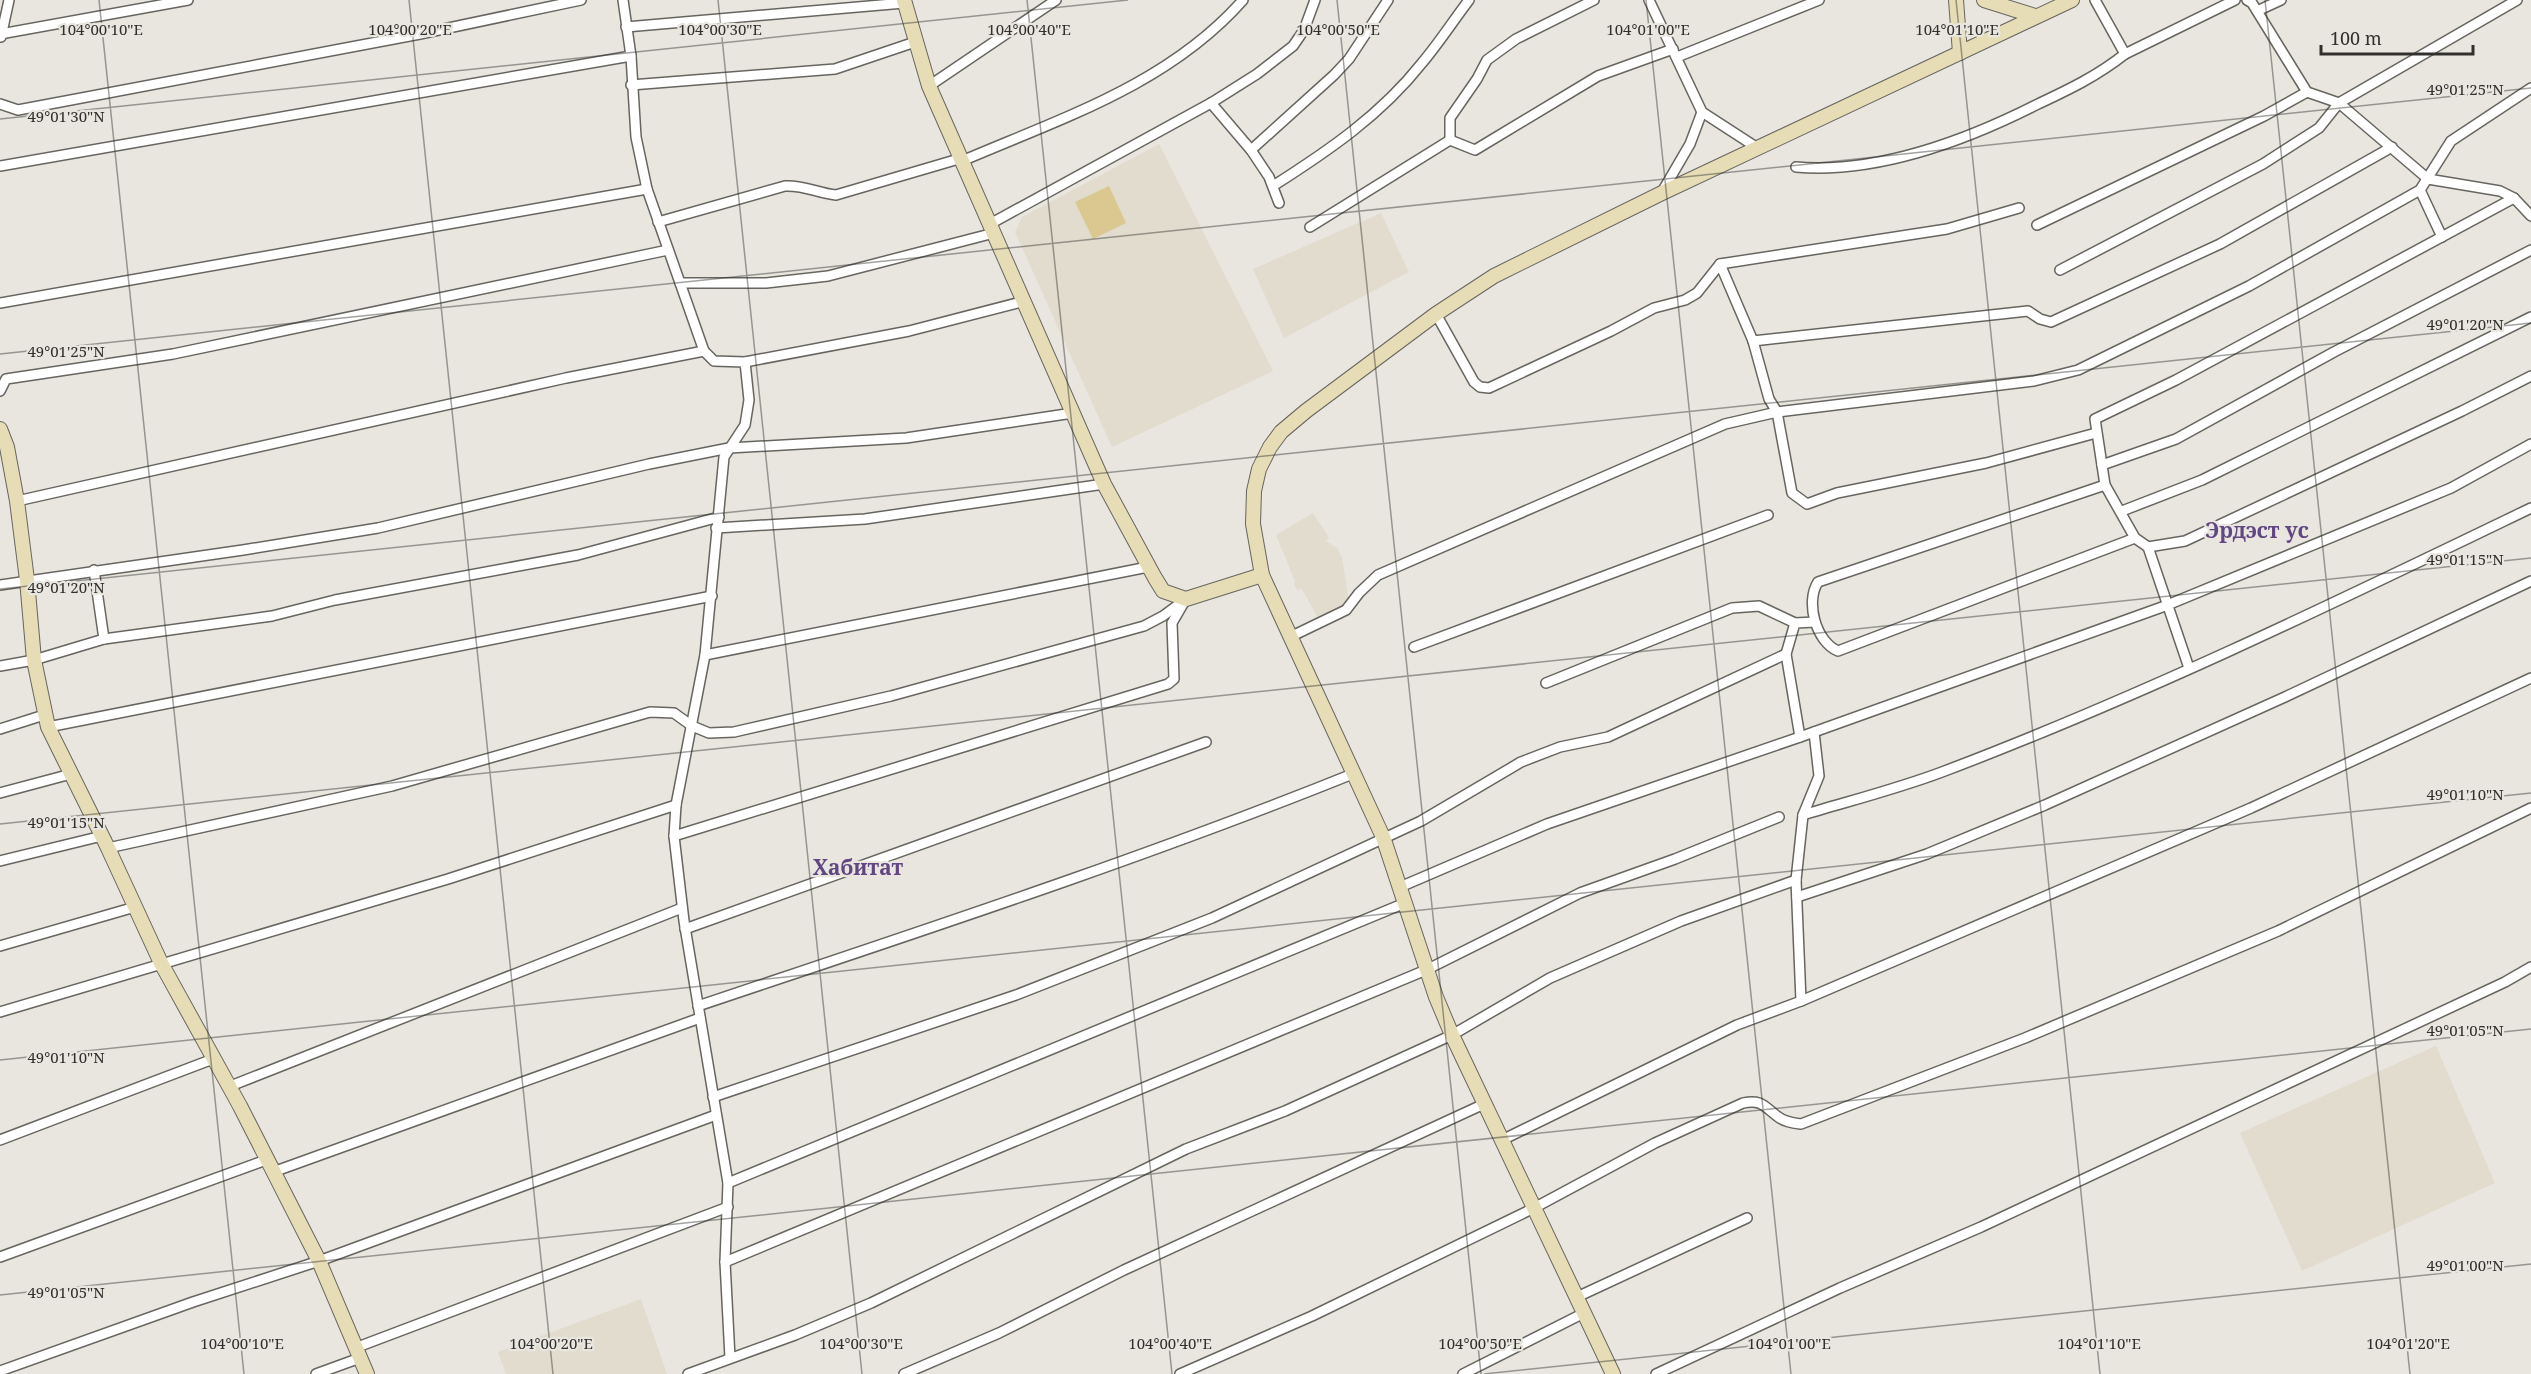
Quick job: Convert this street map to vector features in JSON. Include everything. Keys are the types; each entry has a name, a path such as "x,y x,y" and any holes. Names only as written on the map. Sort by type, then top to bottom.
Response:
{"main road":[{"path":"1956,0 1960,53"},
{"path":"1984,0 2035,16"},
{"path":"1613,1374 1452,1035 1426,970 1383,837 1262,574 1253,524 1254,491 1259,469 1281,432 1306,411 1436,314 1494,276 1756,147 2072,0"},
{"path":"904,1 929,86 1104,484 1163,591 1185,599 1262,574"},
{"path":"0,429 5,466 17,501 34,660 46,721 161,963 240,1106 319,1261 367,1374"}],"street":[{"path":"9,0 1,35 188,0"},
{"path":"0,104 18,110 420,34 581,0"},
{"path":"623,0 636,137 647,189 704,351 714,361 745,362 909,331 1025,301"},
{"path":"929,86 1056,0"},
{"path":"658,222 784,186 801,185 823,194 836,195 962,160 1134,87 1176,61 1207,38 1243,0"},
{"path":"680,282 766,283 828,276 992,229 1211,103 1257,74 1293,46 1304,30 1315,0"},
{"path":"1251,150 1334,75 1354,51 1388,0"},
{"path":"1273,186 1331,149 1371,118 1422,64 1469,0"},
{"path":"1450,140 1450,118 1477,79 1486,60 1516,39 1594,0"},
{"path":"1648,0 1702,112 1756,147"},
{"path":"1450,140 1475,150 1598,76 1675,53 1819,0"},
{"path":"2095,0 2126,54"},
{"path":"1796,167 1823,169 1882,159 1951,143 1990,128 2099,75 2126,54 2235,0"},
{"path":"2247,0 2252,3 2307,92 2339,102 2428,178 2500,191 2514,198 2531,216"},
{"path":"2257,11 2281,0"},
{"path":"2060,270 2263,164 2319,128 2339,102 2517,0"},
{"path":"626,27 904,1"},
{"path":"631,85 835,69 915,42"},
{"path":"0,166 630,56"},
{"path":"1290,637 1346,610 1359,592 1378,575 1725,424 1777,412 2034,381 2078,370 2249,286 2420,190 2451,141 2531,88"},
{"path":"2037,225 2264,116 2307,92"},
{"path":"1211,103 1251,150 1269,177 1278,203"},
{"path":"1662,192 1690,144 1702,112"},
{"path":"1310,227 1450,140"},
{"path":"1753,342 2028,311 2040,319 2051,322 2220,244 2392,147"},
{"path":"0,303 647,189"},
{"path":"2420,190 2442,237"},
{"path":"2189,668 2148,547 2135,538 2122,511 2105,485 2095,419 2176,380 2514,198"},
{"path":"1436,314 1474,382 1480,387 1489,388 1611,331 1654,308 1685,300 1697,293 1720,264 1947,229 2019,208"},
{"path":"2102,465 2176,439 2334,352 2531,249"},
{"path":"0,391 6,379 173,354 668,250"},
{"path":"1720,264 1753,342 1769,399 1777,412 1792,494 1807,504 1837,493 1986,463 2096,433"},
{"path":"2122,511 2202,480 2531,317"},
{"path":"17,501 566,378 704,351"},
{"path":"730,1358 725,1263 728,1183 682,908 674,836 676,805 705,655 724,457 745,425 749,400 745,362"},
{"path":"2148,547 2186,541 2462,411 2531,376"},
{"path":"0,585 378,528 649,464 729,448 906,438 1073,413"},
{"path":"1400,887 1547,824 1800,737 2167,606 2451,488 2531,444"},
{"path":"716,528 865,519 1104,484"},
{"path":"2105,485 1818,582 1814,593 1815,622 1826,644 1838,651 2135,538"},
{"path":"1803,815 1941,772 2189,668 2531,508"},
{"path":"1414,646 1768,515"},
{"path":"0,666 34,660 104,639 272,616 335,600 578,555 719,517"},
{"path":"705,655 1149,567"},
{"path":"94,570 104,639"},
{"path":"1797,897 1927,854 2045,805 2296,692 2531,581"},
{"path":"0,729 712,596"},
{"path":"0,861 392,786 650,712 674,713 692,726 710,733 734,732 891,696 1144,626 1163,616 1185,599"},
{"path":"674,836 1168,684 1174,679 1172,623 1185,599"},
{"path":"1546,683 1732,608 1759,606 1795,624 1815,622"},
{"path":"1795,624 1786,654 1800,737"},
{"path":"713,1097 1016,995 1212,918 1421,821 1521,762 1560,747 1608,737 1786,654"},
{"path":"1502,1140 1737,1025 1801,1001 2251,808 2531,678"},
{"path":"1801,1001 1796,880 1803,815 1820,776 1814,732"},
{"path":"686,929 1206,742"},
{"path":"698,1006 997,905 1289,800 1355,773"},
{"path":"0,793 71,774"},
{"path":"0,1012 448,879 676,805"},
{"path":"1180,1374 1312,1316 1534,1208 1654,1143 1743,1102 1754,1100 1764,1103 1778,1117 1789,1123 1801,1125 2025,1038 2278,931 2531,808"},
{"path":"725,1263 1426,970 1580,893 1675,859 1779,817"},
{"path":"688,1374 795,1335 871,1303 1186,1149 1285,1111 1452,1035 1550,978 1681,921 1796,880"},
{"path":"728,1183 1405,903"},
{"path":"0,946 135,907"},
{"path":"228,1088 682,908"},
{"path":"1656,1374 2324,1069 2531,968"},
{"path":"0,1257 700,1018"},
{"path":"0,1140 213,1059"},
{"path":"904,1374 999,1333 1124,1270 1484,1104"},
{"path":"0,1371 193,1302 319,1261 716,1115"},
{"path":"316,1374 358,1353 728,1207"},
{"path":"1577,1297 1747,1218"},
{"path":"1463,1374 1584,1313"}],"shaded area":[{"path":"1159,144 1273,371 1112,447 1015,232 1022,217"},
{"path":"1109,186 1126,223 1093,239 1075,202"},
{"path":"1381,213 1409,272 1284,338 1253,269"},
{"path":"1313,513 1329,538 1326,541 1337,548 1342,558 1349,602 1319,620 1302,589 1297,590 1276,535"},
{"path":"2436,1046 2495,1183 2302,1271 2240,1133"},
{"path":"641,1299 667,1374 506,1374 498,1352"}],"district":[{"name":"Эрдэст ус","path":"2257,531"},
{"name":"Хабитат","path":"858,868"}]}
